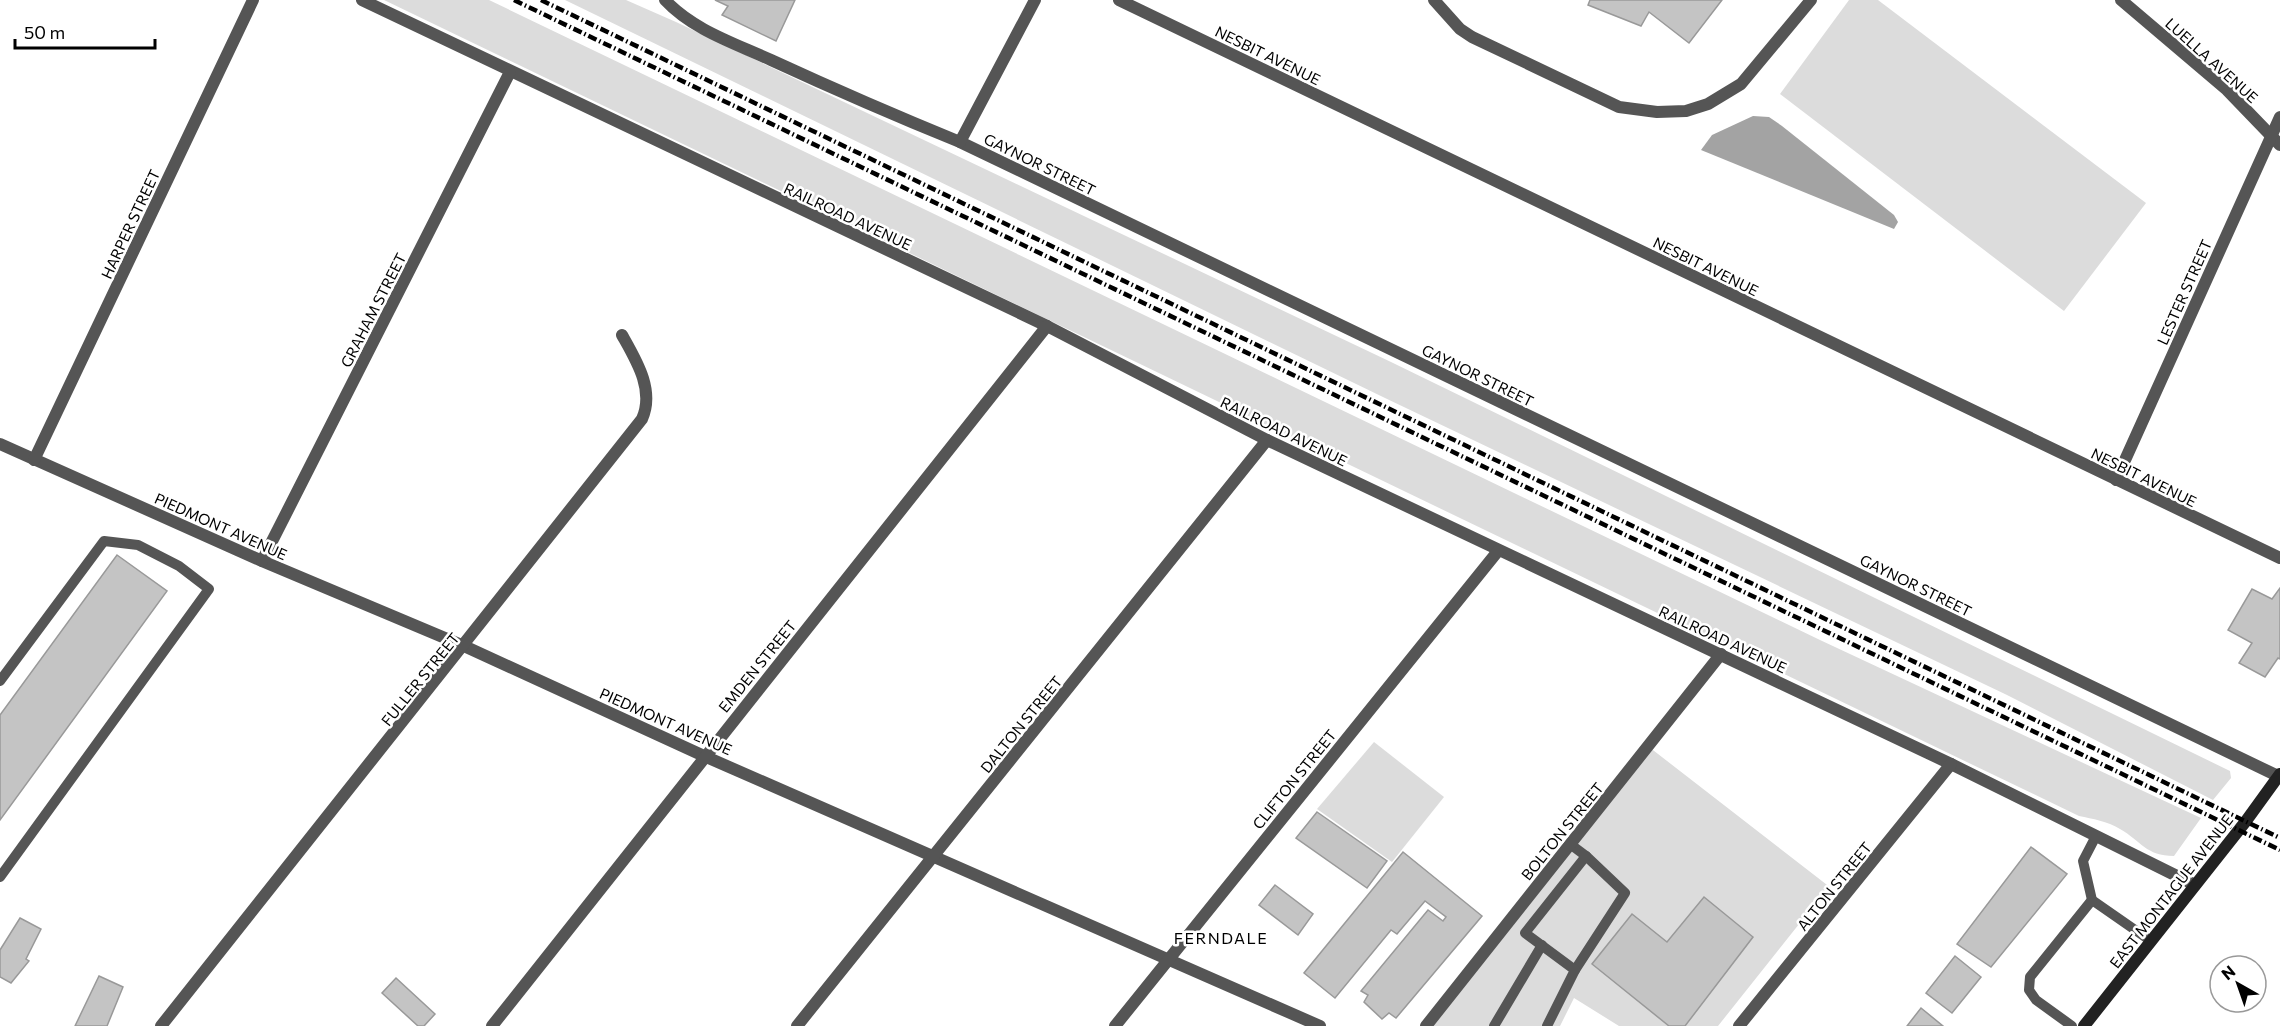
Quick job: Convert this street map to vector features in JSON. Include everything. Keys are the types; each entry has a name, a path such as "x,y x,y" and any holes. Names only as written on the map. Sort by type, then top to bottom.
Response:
{"main road":[{"name":"EAST MONTAGUE AVENUE","path":"2084,1026 2279,776"}],"street":[{"name":"HARPER STREET","path":"34,460 253,0"},
{"name":"RAILROAD AVENUE","path":"362,0 1047,326 1267,440 1951,764 2195,885"},
{"name":"GAYNOR STREET","path":"665,0 680,15 709,32 872,106 960,142 2279,776"},
{"path":"960,142 1035,0"},
{"name":"NESBIT AVENUE","path":"1119,0 2280,558"},
{"path":"1434,0 1460,29 1472,37 1619,107 1657,112 1686,111 1728,93 1741,84 1811,0"},
{"name":"LUELLA AVENUE","path":"2121,0 2227,90 2280,144"},
{"name":"GRAHAM STREET","path":"262,561 510,72"},
{"name":"LESTER STREET","path":"2116,480 2280,117"},
{"name":"EMDEN STREET","path":"492,1026 1047,326"},
{"name":"FULLER STREET","path":"161,1026 642,419 647,408 642,372 622,335"},
{"name":"DALTON STREET","path":"797,1026 1267,440"},
{"name":"PIEDMONT AVENUE","path":"0,444 262,561 464,646 705,756 1320,1026"},
{"name":"CLIFTON STREET","path":"1115,1026 1498,551"},
{"name":"BOLTON STREET","path":"1426,1026 1721,654"},
{"name":"ALTON STREET","path":"1740,1026 1951,764"}],"lane":[{"path":"0,681 104,541 138,545 179,566 209,590 0,877"},
{"path":"2096,836 2083,861 2092,900 2151,941"},
{"path":"1547,1026 1575,970 1625,893 1570,844"},
{"path":"1575,970 1525,933 1586,856"},
{"path":"2072,1026 2036,1000 2030,990 2030,977 2092,900"},
{"path":"1494,1026 1542,945"}],"shaded area":[{"path":"384,0 489,0 1820,640 2201,818 2174,856 2150,851 2115,826 2079,816"},
{"path":"565,0 626,0 676,22 1391,362 2230,771 2231,778 2213,800 2007,695 1385,398"},
{"path":"1849,0 1878,0 2146,203 2064,311 1780,94"},
{"path":"1753,116 1769,117 1782,126 1894,215 1898,222 1894,229 1701,150 1712,135"},
{"path":"1374,742 1444,797 1392,862 1317,809"},
{"path":"1649,747 1831,888 1823,900 1815,904 1718,1026 1619,1026 1574,998 1560,1026 1426,1026"}],"building":[{"path":"715,0 795,0 776,41 722,15 728,6"},
{"path":"1590,0 1722,0 1689,43 1649,12 1641,26 1588,5"},
{"path":"117,555 167,591 0,820 0,715"},
{"path":"2280,588 2280,659 2278,658 2265,677 2239,663 2252,643 2228,630 2252,589 2272,599"},
{"path":"1317,812 1387,861 1367,888 1296,838"},
{"path":"2031,847 2067,874 1991,967 1957,944"},
{"path":"1403,852 1482,916 1396,1018 1389,1013 1382,1019 1364,1002 1368,995 1361,991 1428,910 1443,921 1446,917 1425,901 1397,934 1391,930 1335,998 1304,973"},
{"path":"1275,885 1313,914 1298,935 1259,905"},
{"path":"1704,897 1753,937 1685,1026 1669,1026 1592,964 1632,914 1667,942"},
{"path":"20,918 41,929 26,959 29,961 11,983 0,977 0,950"},
{"path":"1955,956 1981,977 1952,1013 1926,993"},
{"path":"99,976 123,987 107,1026 75,1026"},
{"path":"396,978 435,1014 424,1026 418,1026 382,993"},
{"path":"1921,1008 1943,1026 1907,1026"}],"railway":[{"path":"514,0 2280,850"},
{"path":"541,0 2280,838"}],"district":[{"name":"FERNDALE","path":"1221,937"}]}
